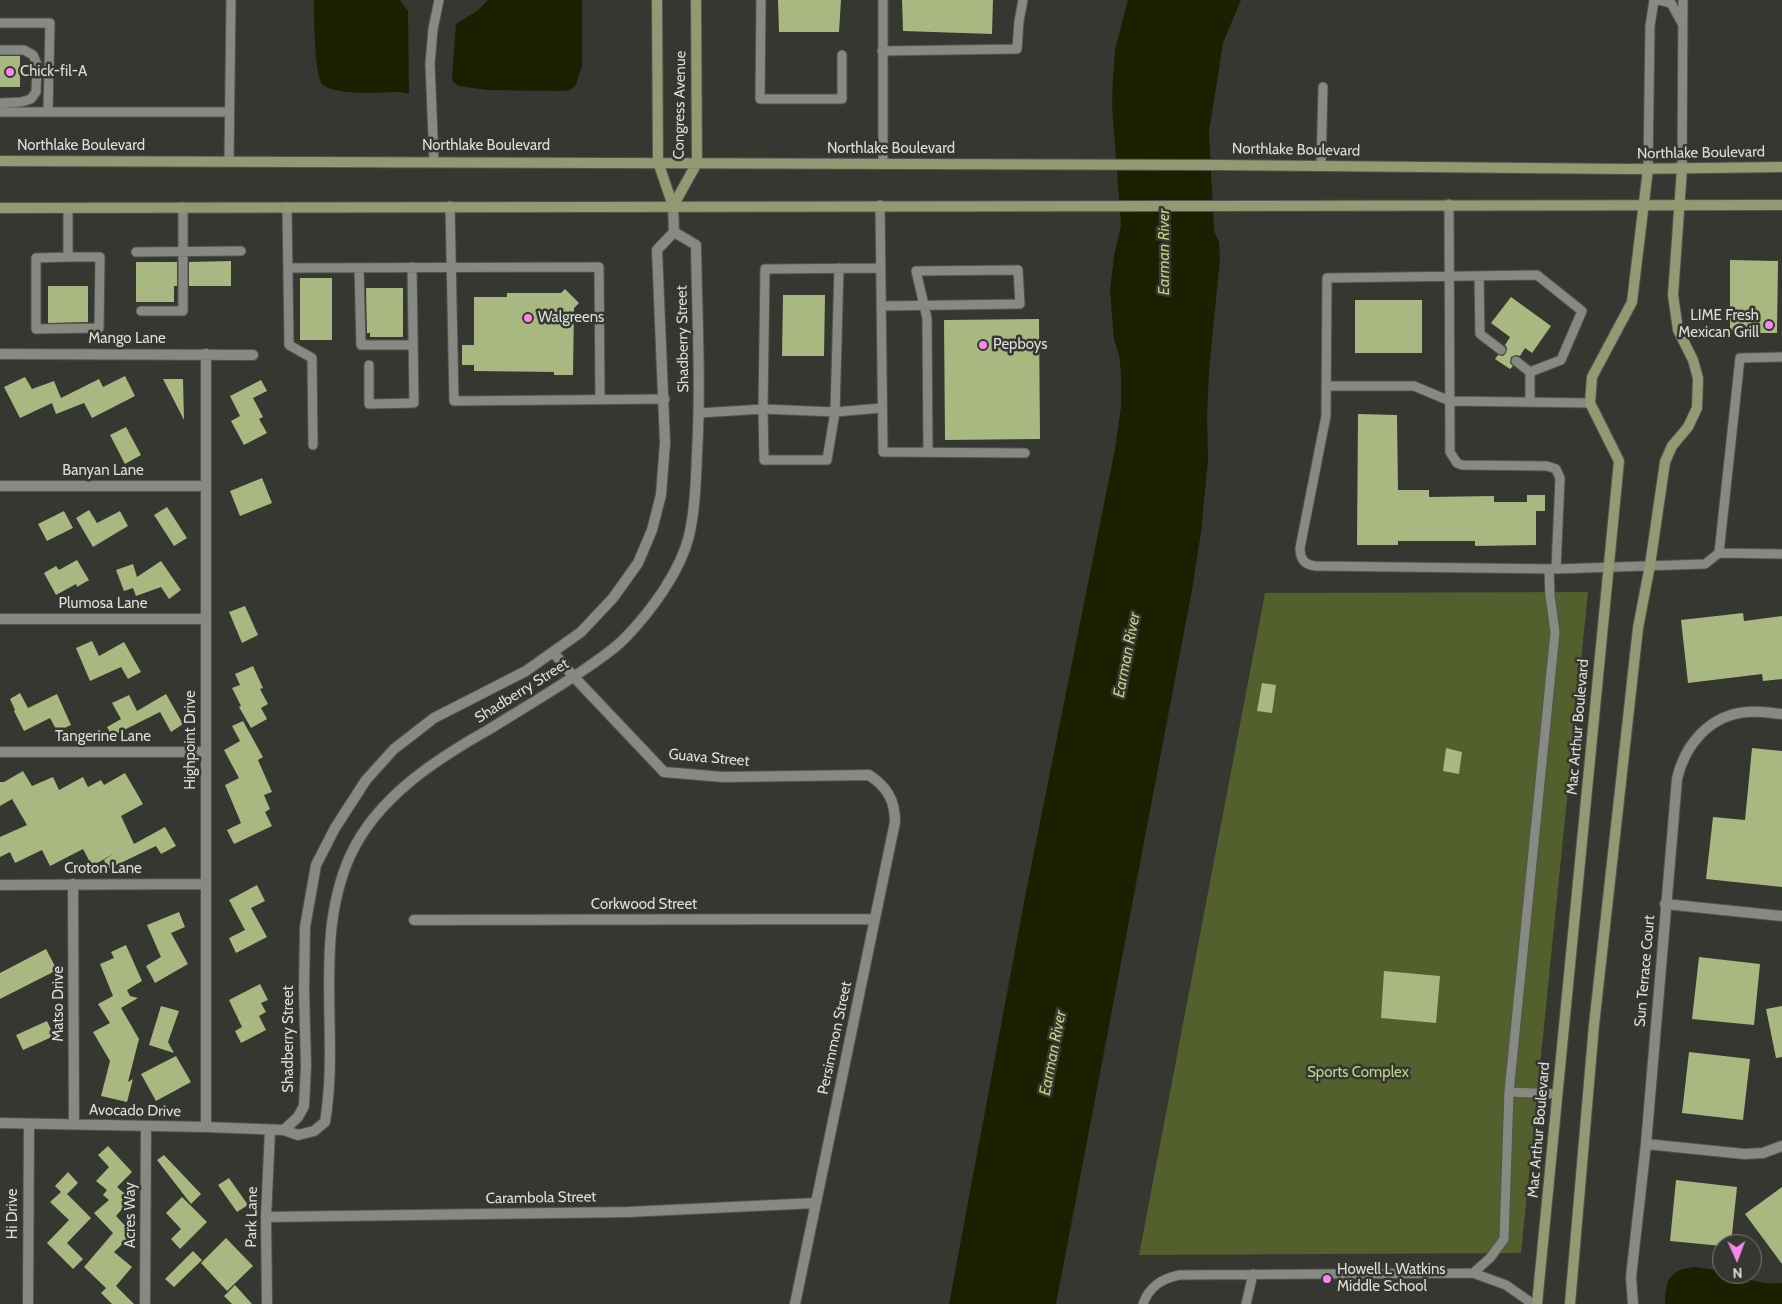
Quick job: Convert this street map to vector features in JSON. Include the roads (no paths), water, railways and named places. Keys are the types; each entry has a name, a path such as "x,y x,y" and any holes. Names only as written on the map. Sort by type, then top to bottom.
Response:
{"main road":[{"name":"Congress Avenue","path":"657,0 658,162 674,206"},
{"name":"Congress Avenue","path":"674,206 697,163 696,0"},
{"name":"Northlake Boulevard","path":"0,161 1104,164 1648,169 1782,167"},
{"path":"1570,1304 1595,1016 1638,628 1650,565 1665,462 1672,446 1688,427 1697,408 1698,378 1693,360 1678,330 1674,295 1682,168"},
{"path":"1590,403 1592,377 1632,302 1648,169"},
{"path":"0,208 1449,204 1782,205"},
{"name":"Mac Arthur Boulevard","path":"1538,1304 1619,461 1590,403"}],"street":[{"path":"674,206 674,232"},
{"name":"Shadberry Street","path":"270,1130 284,1130 298,1136 314,1131 325,1122 329,1102 329,981 332,916 348,862 363,833 382,810 414,778 452,751 574,677 608,653 625,638 654,604 680,560 688,537 695,491 699,413 696,245 674,232 657,250 665,443 661,495 652,530 638,563 613,598 581,632 526,671 434,718 394,749 366,780 334,828 316,865 305,927 306,1066 304,1106 298,1117 284,1130"},
{"name":"Mango Lane","path":"0,354 253,354"},
{"name":"Highpoint Drive","path":"206,354 206,1127"},
{"name":"Banyan Lane","path":"0,486 206,486"},
{"name":"Plumosa Lane","path":"0,619 206,619"},
{"name":"Guava Street","path":"554,652 574,677 664,772 723,777 869,775 879,781"},
{"name":"Sun Terrace Court","path":"1633,1304 1631,1277 1646,1144 1677,779 1684,756 1689,747 1708,727 1726,716 1748,712 1782,714"},
{"name":"Tangerine Lane","path":"0,752 206,752"},
{"name":"Persimmon Street","path":"795,1304 895,822 895,810 892,799 879,781"},
{"name":"Matso Drive","path":"74,884 74,1124"},
{"name":"Croton Lane","path":"0,885 206,884"},
{"path":"1665,904 1782,916"},
{"name":"Corkwood Street","path":"414,920 875,919"},
{"name":"Avocado Drive","path":"0,1123 270,1130"},
{"name":"Hi Drive","path":"28,1304 29,1124"},
{"name":"Acres Way","path":"145,1304 146,1126"},
{"name":"Park Lane","path":"267,1304 266,1217 270,1130"},
{"path":"1646,1144 1744,1154 1763,1153 1782,1146"},
{"name":"Carambola Street","path":"266,1217 628,1212 816,1203"}],"lane":[{"path":"229,161 231,0"},
{"path":"434,161 430,64 432,29 439,0"},
{"path":"761,0 760,99 842,99 842,55"},
{"path":"883,0 883,164"},
{"path":"882,50 1017,49 1023,0"},
{"path":"1648,169 1650,26 1656,0 1671,3 1683,26"},
{"path":"1682,168 1683,0"},
{"path":"0,23 50,23 48,112"},
{"path":"0,50 24,50 32,55 37,64 36,92 31,98 21,102 0,102"},
{"path":"1322,166 1323,88"},
{"path":"0,112 230,112"},
{"path":"1449,204 1450,452 1456,463 1467,466 1547,466 1556,469 1559,474 1550,596 1554,632 1509,1092 1504,1239 1490,1258 1473,1273"},
{"path":"880,205 883,452 1025,453"},
{"path":"450,206 454,401 664,400"},
{"path":"141,311 182,311 183,207"},
{"path":"287,207 289,345 312,358 313,445"},
{"path":"68,208 68,257"},
{"path":"136,252 241,251"},
{"path":"68,257 100,257 99,328 36,329 36,258 68,257"},
{"path":"369,365 369,404 414,403 412,267"},
{"path":"288,268 599,267 600,400"},
{"path":"359,268 361,345 413,345"},
{"path":"839,268 835,412 827,460 764,460 764,269 839,268 881,268"},
{"path":"881,306 925,305 1020,304 1018,270 916,271 925,305 928,318 928,452"},
{"path":"1530,372 1562,360 1582,311 1538,275 1327,278 1326,416 1300,556 1305,562 1316,566 1552,569 1705,564 1719,553 1782,554"},
{"path":"1479,276 1480,334 1501,350"},
{"path":"1719,553 1740,358 1782,357"},
{"path":"1516,361 1530,372"},
{"path":"1530,372 1530,402"},
{"path":"1326,386 1414,386 1450,401 1590,403"},
{"path":"699,413 763,410 835,412 882,408"},
{"path":"1509,1092 1558,1094"},
{"path":"1143,1304 1145,1297 1154,1286 1166,1278 1184,1275 1473,1273 1506,1285 1533,1304"},
{"path":"1246,1304 1253,1274"}],"water":[{"path":"314,0 400,0 408,11 409,94 400,92 339,91 323,85 320,80 316,58"},
{"path":"488,0 582,0 582,66 576,85 570,90 560,91 487,90 459,86 453,82 456,24 477,11"},
{"name":"Earman River","path":"1128,0 1241,0 1223,43 1209,132 1214,231 1219,242 1220,259 1209,370 1208,460 1201,532 1192,590 1056,1304 949,1304 1025,897 1115,449 1121,407 1121,373 1119,354 1114,340 1110,289 1114,256 1121,225 1112,105 1115,50"},
{"path":"1687,1268 1712,1270 1712,1284 1782,1283 1782,1304 1665,1304 1666,1288 1671,1277 1680,1270"}],"place":[{"name":"Chick-fil-A","path":"10,72"},
{"name":"Walgreens","path":"528,318"},
{"name":"LIME Fresh Mexican Grill","path":"1769,325"},
{"name":"Pepboys","path":"983,345"},
{"name":"Howell L Watkins Middle School","path":"1327,1279"}],"park label":[{"name":"Sports Complex","path":"1358,1073"}]}
